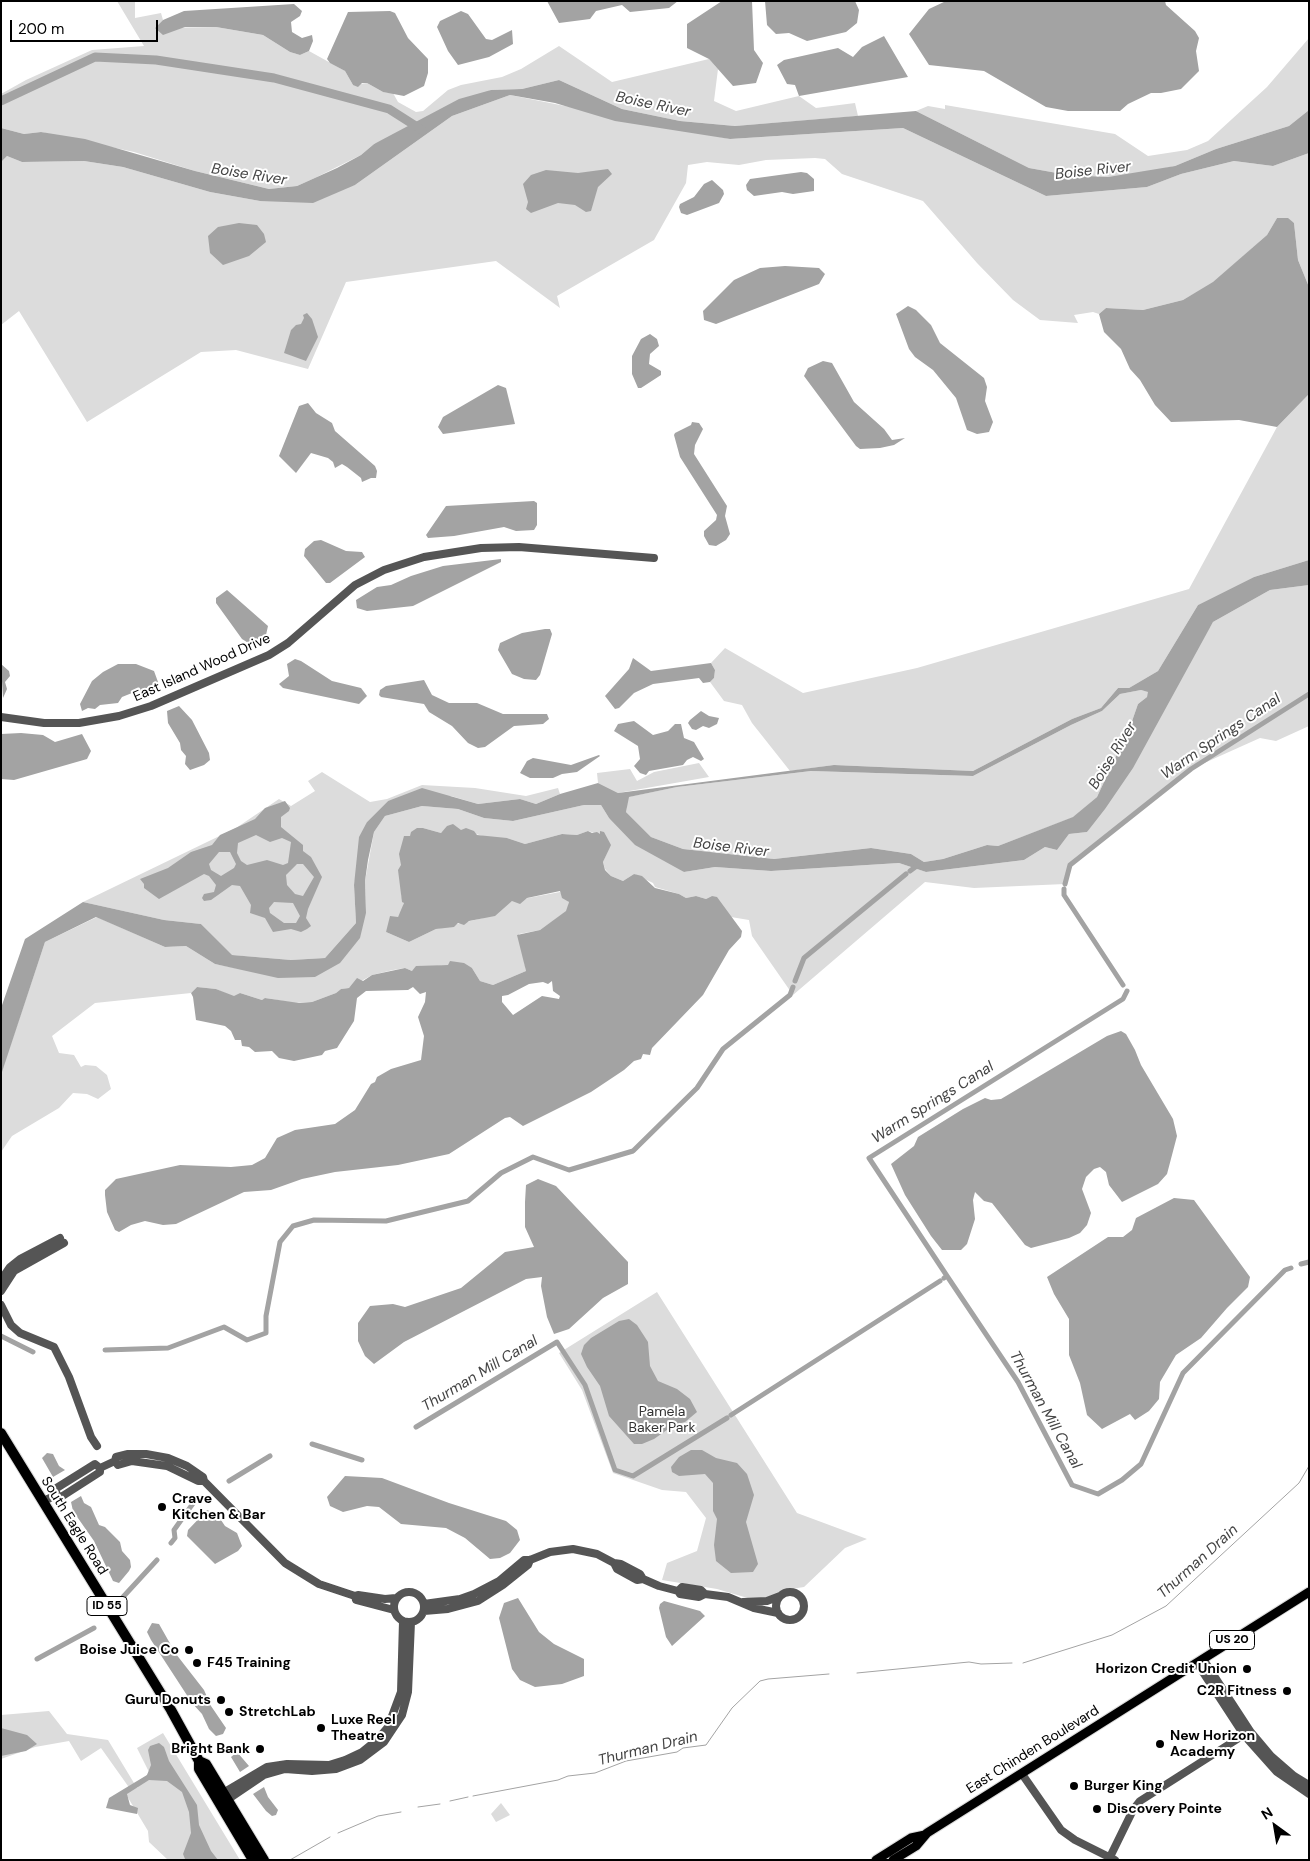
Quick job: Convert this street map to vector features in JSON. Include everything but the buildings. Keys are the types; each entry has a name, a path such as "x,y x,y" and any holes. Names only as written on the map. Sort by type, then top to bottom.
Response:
{"highway":[{"name":"South Eagle Road","path":"1,1433 171,1710 199,1761 199,1769 221,1795 264,1860"},
{"name":"South Eagle Road","path":"221,1795 253,1860"},
{"path":"221,1795 220,1797 259,1860"}],"main road":[{"name":"US 20","path":"1200,1660 1309,1592"},
{"name":"East Chinden Boulevard","path":"893,1860 916,1846 925,1835 1200,1660"},
{"name":"East Chinden Boulevard","path":"876,1860 911,1838 925,1835"}],"street":[{"name":"East Island Wood Drive","path":"1,717 38,723 79,723 119,716 151,706 269,655 296,635 355,585 384,570 424,557 481,548 519,547 654,558"},
{"path":"1,1280 10,1267 62,1240"},
{"path":"1,1291 24,1260"},
{"path":"1,1306 11,1325 20,1333 54,1347 69,1377 91,1437 97,1446"},
{"path":"43,1501 57,1495 55,1489 95,1464 100,1468 115,1461 116,1457 128,1454 146,1454 168,1458 187,1466 203,1477 204,1481 286,1562 319,1584 354,1596 358,1595 385,1600 396,1598 402,1593 411,1591 420,1595 424,1608 419,1619 407,1622"},
{"path":"424,1608 448,1609 478,1600 503,1585 528,1566 530,1560 550,1552 573,1549 597,1554 614,1564 621,1564 640,1574 643,1579 678,1590 682,1587 701,1590 705,1594 778,1613 785,1618 793,1619 800,1615 804,1606 798,1594 789,1592 767,1601 741,1602"},
{"path":"221,1795 264,1775 285,1770 312,1771 336,1769 360,1760 384,1742 402,1715 408,1692 407,1622 394,1610 356,1600 354,1596"},
{"path":"778,1613 776,1604 780,1596"},
{"path":"394,1610 396,1598"},
{"path":"1200,1660 1247,1733 1277,1772 1309,1794"},
{"path":"1247,1733 1294,1776 1309,1785"},
{"path":"1022,1774 1057,1826 1070,1838 1112,1859 1133,1810 1140,1801 1247,1733"}],"green space":[{"path":"117,1 135,1 135,18 161,13 163,20 155,28 216,27 263,35 290,52 300,55 309,51 345,71 353,85 367,83 383,92 393,93 398,102 416,112 423,111 448,90 461,85 502,77 521,69 559,46 612,82 709,59 718,69 714,101 736,111 799,96 816,108 855,103 858,116 735,126 680,121 622,109 559,80 522,89 491,90 374,144 361,155 297,186 269,189 195,171 134,152 41,132 24,134 1,128 1,94 26,80 92,50 144,46"},
{"path":"1309,38 1309,110 1289,126 1216,149 1175,166 1143,173 1108,177 1068,175 1029,168 916,111 928,106 945,109 945,105 1115,134 1148,156 1187,150 1208,141 1267,87"},
{"path":"510,95 730,139 903,128 1046,196 1147,187 1181,174 1234,161 1273,166 1309,153 1309,287 1298,260 1294,223 1277,218 1267,235 1213,283 1183,300 1143,310 1106,308 1099,314 1093,312 1074,315 1078,323 1040,320 1013,300 977,263 923,201 842,174 825,159 815,158 766,160 739,165 707,162 688,165 686,183 654,240 557,296 560,308 496,261 346,282 308,369 236,350 201,352 87,422 19,311 1,325 1,162 7,156 22,162 84,161 123,167 210,192 260,201 355,185 452,116"},
{"path":"1309,394 1309,560 1254,577 1198,605 1158,671 1129,688 1118,688 1101,708 1072,719 973,771 834,765 790,771 752,723 742,705 724,701 710,682 714,678 715,670 711,663 725,648 803,693 917,668 1189,589 1277,427"},
{"path":"1309,585 1309,726 1276,741 1260,738 1191,769 1070,865 1065,884 974,888 925,882 793,995 752,936 749,920 731,917 712,896 706,899 696,896 686,898 655,887 653,883 634,874 623,881 611,876 605,869 603,862 608,850 607,839 601,835 588,831 577,835 562,834 525,844 507,838 494,839 461,830 446,829 441,833 423,828 410,836 401,864 403,908 386,932 409,942 436,929 483,918 512,901 560,892 569,902 567,911 540,930 519,934 526,971 493,985 480,981 472,968 442,965 412,971 405,968 372,975 349,988 341,989 336,993 312,1002 294,1003 266,998 262,1000 240,993 234,997 216,989 197,987 191,993 95,1003 52,1036 59,1053 74,1055 81,1067 85,1065 96,1066 107,1075 111,1089 98,1099 87,1094 73,1093 59,1108 12,1136 1,1152 1,1073 45,942 97,917 165,947 186,946 215,964 246,970 315,977 366,913 365,881 374,832 385,816 422,806 458,809 484,818 513,821 584,805 601,805 609,818 684,872 715,867 771,871 899,863 926,872 1024,860 1045,847 1057,850 1069,834 1087,832 1213,622 1270,590"},
{"path":"1141,690 1149,692 1147,697 1138,704 1131,724 1097,797 1074,817 998,846 987,845 943,859 924,862 911,854 871,848 774,859 683,849 651,837 626,812 628,797 677,787 811,771 973,776 1102,711 1120,694"},
{"path":"699,763 709,777 618,793 598,783 597,773 630,769 637,781 654,772"},
{"path":"322,772 370,802 387,799 422,785 475,788 526,796 558,788 560,794 536,804 520,799 478,804 451,796 388,801 367,822 354,885 356,923 325,958 291,960 231,955 201,924 164,920 83,902 236,828 279,799 291,806 315,791 308,781"},
{"name":"Pamela Baker Park","path":"657,1292 797,1513 867,1539 845,1548 804,1587 785,1590 769,1598 751,1599 717,1589 662,1580 667,1563 697,1551 706,1518 686,1492 662,1490 613,1473 582,1390 559,1353"},
{"path":"49,1711 67,1734 108,1740 137,1788 149,1772 137,1748 163,1733 240,1860 168,1860 149,1842 148,1831 127,1796 128,1786 101,1748 81,1761 69,1741 35,1747 1,1759 1,1715"},
{"path":"501,1803 510,1815 496,1822 491,1814"}],"shaded area":[{"path":"547,1 678,1 669,8 630,12 622,5 596,11 590,19 559,23"},
{"path":"722,1 752,1 754,50 763,63 756,83 733,86 709,59 687,48 687,24"},
{"path":"765,1 855,1 859,10 857,23 846,32 807,41 789,33 776,34 767,25"},
{"path":"946,1 1165,1 1166,5 1195,31 1199,38 1196,51 1199,71 1181,89 1151,93 1128,104 1120,111 1068,111 1046,107 984,71 929,65 909,34 929,9"},
{"path":"294,4 302,11 300,16 291,22 292,32 302,38 312,35 313,41 309,51 300,55 290,52 263,35 216,27 185,27 163,35 155,28 163,20 184,11"},
{"path":"390,11 395,13 408,38 428,59 428,73 424,86 404,96 383,92 367,83 362,83 358,87 353,85 345,71 330,63 327,59 348,12"},
{"path":"461,11 468,14 486,39 492,40 512,30 513,44 489,57 458,65 448,51 437,27 440,21"},
{"path":"884,36 908,77 799,96 795,85 787,84 777,65 784,60 838,48 853,57 862,47"},
{"path":"559,80 622,109 680,121 735,126 916,111 1029,168 1068,175 1108,177 1175,166 1216,149 1289,126 1309,110 1309,153 1273,166 1234,161 1181,174 1147,187 1046,196 903,128 730,139 615,121 555,103 510,95 452,116 355,185 313,203 260,201 210,192 123,167 84,161 22,162 7,156 1,162 1,128 24,134 41,132 85,139 195,171 269,189 297,186 337,168 361,155 374,144 459,99 491,90 522,89"},
{"path":"608,169 612,174 598,187 591,211 586,212 575,205 558,203 531,213 526,209 528,202 523,184 531,175 546,170 578,173"},
{"path":"801,172 807,173 814,179 814,191 793,194 782,192 754,196 747,190 746,185 750,179"},
{"path":"712,180 723,190 724,194 719,203 687,215 681,213 680,204 694,197 704,184"},
{"path":"1277,218 1288,218 1294,223 1298,260 1309,287 1309,394 1277,427 1239,420 1171,422 1155,405 1140,380 1130,369 1121,349 1104,332 1099,314 1106,308 1143,310 1183,300 1213,282 1267,235"},
{"path":"239,223 257,225 264,234 266,242 249,256 223,265 210,253 208,236 218,227"},
{"path":"785,266 819,268 825,274 819,284 716,324 704,320 703,311 734,280 760,268"},
{"path":"908,306 916,310 931,325 940,343 984,378 987,387 985,401 993,422 989,432 977,434 967,430 956,398 933,370 915,357 909,349 896,314"},
{"path":"307,313 312,319 318,337 306,361 284,353 291,330 296,325 301,324 304,318 303,315"},
{"path":"650,334 657,339 659,346 650,354 649,364 661,371 661,375 638,388 632,374 632,356 641,339"},
{"path":"823,361 832,363 854,402 884,429 892,440 905,438 894,445 880,448 860,449 856,446 804,376 808,368"},
{"path":"498,385 506,388 515,424 443,434 438,427 443,417"},
{"path":"308,403 316,413 332,423 335,431 375,466 377,471 376,478 362,482 361,478 342,464 335,468 333,462 328,458 311,453 296,473 279,456 299,406"},
{"path":"692,422 699,423 703,429 695,445 694,454 727,506 725,516 730,534 726,540 716,546 709,545 704,536 704,531 716,520 717,515 680,457 674,435 691,425"},
{"path":"534,501 537,503 537,525 534,530 516,531 504,527 454,536 428,538 426,535 446,506"},
{"path":"321,540 346,551 362,552 365,557 330,583 326,583 304,556 305,549 314,541"},
{"path":"501,559 501,562 413,606 367,611 357,608 356,600 377,587 391,585 411,576 443,566"},
{"path":"1309,560 1309,585 1270,590 1213,622 1133,768 1105,809 1087,832 1069,834 1057,850 1045,847 1024,860 926,872 899,863 771,871 715,867 684,872 635,845 609,818 601,805 584,805 513,821 484,818 458,809 422,806 385,816 374,832 365,881 366,913 360,938 340,963 315,977 278,978 215,964 186,946 165,947 96,917 45,942 1,1075 1,1008 25,939 83,902 164,920 201,924 232,955 291,960 325,958 356,923 354,885 359,837 367,822 388,801 422,788 478,804 520,799 536,804 560,794 598,783 618,793 834,765 973,771 1072,719 1101,708 1118,688 1129,688 1158,671 1198,605 1254,577","holes":["1141,690 1148,692 1147,697 1138,704 1131,724 1097,797 1073,817 998,846 987,845 943,859 924,862 911,854 871,848 774,859 683,849 651,837 626,812 629,797 677,787 811,771 973,776 1102,711 1120,694"]},
{"path":"227,590 268,626 266,635 250,644 242,639 216,603 216,598"},
{"path":"550,629 552,634 540,675 536,680 524,679 512,674 498,650 500,643 522,633"},
{"path":"633,658 651,671 711,663 715,670 714,678 710,682 703,683 699,678 653,684 634,693 619,708 615,709 605,696 629,669"},
{"path":"295,659 332,681 361,688 367,696 359,704 283,688 279,684 289,676 287,664"},
{"path":"1,664 9,671 10,676 5,682 7,689 3,698"},
{"path":"118,664 136,664 154,671 158,682 156,688 150,693 146,692 134,696 132,693 122,697 118,703 100,705 95,709 88,708 82,711 80,704 92,681 103,672"},
{"path":"424,680 432,695 449,703 477,703 503,714 547,714 549,719 543,724 514,726 485,747 478,748 468,743 452,726 429,712 424,704 381,697 379,695 380,690 386,686"},
{"path":"179,706 192,720 209,753 210,760 204,765 190,770 185,764 186,756 181,750 180,743 168,723 167,711"},
{"path":"701,711 709,716 719,718 717,724 709,728 703,726 696,730 692,729 688,723"},
{"path":"634,721 653,735 668,731 675,724 681,724 684,738 694,742 704,759 701,761 693,757 683,765 649,771 646,775 640,773 634,766 640,759 638,746 614,731 618,724"},
{"path":"1,734 43,735 55,742 82,734 91,751 87,759 14,780 1,779"},
{"path":"599,755 577,772 562,774 553,778 530,778 520,773 527,761 533,758 571,765"},
{"path":"285,801 290,808 281,817 281,827 303,845 303,851 311,857 322,877 308,909 306,918 311,926 307,929 301,932 291,929 273,932 265,918 250,913 251,905 240,886 232,885 211,900 204,901 202,898 204,894 214,892 216,885 209,876 204,874 159,899 144,888 144,884 140,879 168,868 191,852 212,845 220,835 255,819 265,808","holes":["256,835 270,842 282,838 291,842 288,863 283,865 267,860 247,865 241,861 237,853 238,843","219,852 230,852 236,864 234,868 221,876 211,870 209,864","297,864 303,864 314,877 303,896 295,894 287,885 286,875","274,902 293,903 300,916 296,923 284,923 270,913 269,908"]},
{"path":"453,824 461,830 466,828 474,831 477,835 507,838 525,844 562,834 577,835 588,831 600,834 600,831 604,832 611,845 603,862 605,870 611,876 623,881 634,874 642,876 655,888 679,894 686,898 696,896 706,899 712,896 717,897 742,931 741,937 729,950 703,995 652,1048 650,1055 643,1054 641,1059 634,1061 591,1092 523,1126 510,1117 505,1118 449,1154 398,1165 335,1172 302,1179 271,1190 244,1192 176,1224 163,1225 145,1221 131,1225 119,1232 115,1230 107,1212 105,1190 116,1179 180,1165 231,1167 252,1165 265,1158 277,1138 295,1130 335,1124 355,1110 377,1077 391,1069 421,1060 424,1036 418,1017 425,1002 426,992 420,994 413,987 408,990 366,991 357,998 354,1021 337,1048 325,1051 322,1055 294,1061 279,1058 272,1051 255,1052 249,1047 242,1046 241,1040 235,1040 231,1031 225,1026 196,1020 191,993 197,987 216,989 234,996 240,993 262,1000 265,998 299,1003 312,1002 336,993 341,989 349,988 357,978 363,981 372,975 405,968 412,971 416,966 448,965 450,961 464,963 472,968 480,981 493,985 526,971 517,935 540,930 566,911 569,902 562,898 560,891 527,898 520,904 512,901 495,916 469,921 464,925 458,923 454,927 436,929 409,942 386,932 390,916 398,917 404,903 402,902 398,870 401,865 399,854 404,836 410,836 411,832 417,828 441,833 447,826","holes":["552,981 553,991 560,996 559,999 542,996 513,1015 502,1002 502,996 508,995 529,984 543,982 548,984"]},
{"path":"1121,1031 1126,1034 1141,1065 1173,1119 1177,1136 1167,1174 1158,1184 1122,1202 1109,1185 1106,1172 1100,1167 1094,1169 1086,1177 1082,1189 1091,1213 1087,1225 1080,1233 1069,1238 1031,1248 1025,1245 992,1203 984,1201 975,1192 973,1200 975,1219 967,1244 961,1250 942,1250 905,1195 891,1164 914,1146 918,1137 963,1109 985,1098 991,1100 1001,1099 1107,1036"},
{"path":"538,1179 556,1186 628,1262 628,1284 603,1298 569,1329 554,1334 547,1317 541,1286 542,1277 526,1279 404,1342 374,1364 365,1356 358,1341 358,1323 370,1306 393,1304 405,1307 461,1288 505,1252 534,1247 525,1227 526,1185"},
{"path":"1174,1198 1194,1200 1250,1277 1248,1287 1201,1338 1176,1355 1160,1382 1159,1399 1149,1411 1135,1420 1130,1414 1102,1429 1087,1415 1080,1383 1069,1355 1069,1319 1054,1294 1047,1277 1108,1237 1123,1237 1132,1230 1136,1218"},
{"path":"629,1319 637,1325 648,1342 650,1366 658,1381 677,1389 690,1399 697,1412 685,1422 674,1425 654,1439 642,1444 634,1444 609,1416 600,1386 581,1354 584,1345 591,1338 619,1321"},
{"path":"691,1450 702,1450 716,1458 737,1463 747,1474 754,1495 746,1522 758,1564 753,1572 731,1573 716,1561 714,1545 717,1519 713,1511 713,1483 705,1474 679,1476 672,1472 671,1467 679,1457"},
{"path":"47,1453 53,1454 59,1466 65,1470 53,1477 42,1458"},
{"path":"345,1476 382,1478 449,1503 506,1521 517,1530 520,1540 510,1553 500,1558 490,1559 465,1538 446,1528 401,1524 379,1507 367,1506 343,1512 330,1506 327,1497"},
{"path":"81,1496 84,1503 91,1507 99,1525 105,1527 120,1542 122,1551 130,1560 131,1567 119,1583 113,1581 94,1541 73,1511 71,1502"},
{"path":"207,1510 217,1514 225,1526 237,1533 242,1546 238,1551 215,1564 187,1536 188,1530"},
{"path":"518,1598 539,1632 554,1644 584,1659 584,1676 562,1684 535,1687 520,1680 512,1669 499,1618 504,1603"},
{"path":"664,1601 700,1611 705,1616 672,1646 666,1637 659,1608 660,1604"},
{"path":"152,1623 159,1624 176,1654 204,1690 211,1706 226,1728 223,1734 216,1736 209,1729 202,1714 192,1703 151,1640 147,1632"},
{"path":"1,1728 27,1735 37,1744 26,1751 1,1756"},
{"path":"159,1743 164,1747 169,1761 197,1805 199,1825 211,1851 218,1860 185,1859 183,1854 191,1833 189,1812 182,1792 167,1781 149,1780 127,1794 130,1805 138,1808 137,1814 106,1808 109,1798 147,1775 151,1765 148,1750 150,1746"},
{"path":"237,1752 249,1766 240,1772 231,1757"},
{"path":"264,1787 268,1797 278,1810 276,1815 272,1816 266,1811 253,1794"}],"waterway":[{"path":"1,101 95,57 156,60 274,78 389,109 422,130"},
{"name":"Warm Springs Canal","path":"1065,884 1070,865 1191,769 1309,694"},
{"path":"910,871 918,865"},
{"path":"795,981 804,958 906,874"},
{"name":"Warm Springs Canal","path":"1064,889 1064,895 1123,985"},
{"path":"105,1350 168,1348 224,1327 247,1340 266,1333 266,1316 280,1242 293,1226 314,1220 386,1221 468,1201 501,1173 533,1157 569,1170 633,1151 697,1088 723,1049 790,995 793,987"},
{"name":"Warm Springs Canal","path":"947,1276 869,1158 1123,999 1127,991"},
{"name":"Thurman Mill Canal","path":"1301,1264 1309,1262"},
{"name":"Thurman Mill Canal","path":"944,1278 947,1276 1018,1382 1072,1485 1098,1494 1122,1480 1141,1464 1183,1373 1285,1270 1291,1268"},
{"name":"Thurman Mill Canal","path":"731,1415 940,1281"},
{"path":"1,1336 33,1352"},
{"name":"Thurman Mill Canal","path":"416,1427 557,1342 585,1385 615,1470 633,1476 727,1418"},
{"name":"Thurman Mill Canal","path":"312,1444 362,1460"},
{"name":"Thurman Mill Canal","path":"229,1481 270,1456"},
{"name":"Thurman Drain","path":"1023,1663 1112,1635 1166,1606 1299,1483 1309,1466"},
{"name":"Thurman Mill Canal","path":"171,1543 175,1538 174,1530 194,1502"},
{"name":"Thurman Mill Canal","path":"123,1606 123,1597 157,1560"},
{"name":"Thurman Mill Canal","path":"37,1659 94,1628"},
{"name":"Thurman Drain","path":"857,1673 969,1662 981,1664 1012,1663"},
{"name":"Thurman Drain","path":"473,1796 558,1780 568,1776 595,1773 626,1761 677,1752 683,1748 706,1745 732,1708 760,1681 829,1674"},
{"name":"Thurman Drain","path":"450,1801 468,1797"},
{"name":"Thurman Drain","path":"418,1807 440,1804"},
{"name":"Thurman Drain","path":"338,1833 378,1816 401,1812"},
{"name":"Thurman Drain","path":"290,1860 330,1837"}],"place":[{"name":"Crave Kitchen & Bar","path":"162,1507"},
{"name":"Boise Juice Co","path":"189,1650"},
{"name":"F45 Training","path":"197,1663"},
{"name":"Horizon Credit Union","path":"1247,1669"},
{"name":"C2R Fitness","path":"1287,1691"},
{"name":"Guru Donuts","path":"221,1700"},
{"name":"StretchLab","path":"229,1712"},
{"name":"Luxe Reel Theatre","path":"321,1728"},
{"name":"New Horizon Academy","path":"1160,1744"},
{"name":"Bright Bank","path":"260,1749"},
{"name":"Burger King","path":"1074,1786"},
{"name":"Discovery Pointe","path":"1097,1809"}],"water label":[{"name":"Boise River","path":"653,105"},
{"name":"Boise River","path":"1093,171"},
{"name":"Boise River","path":"249,175"},
{"name":"Boise River","path":"1113,756"},
{"name":"Boise River","path":"731,848"}]}
